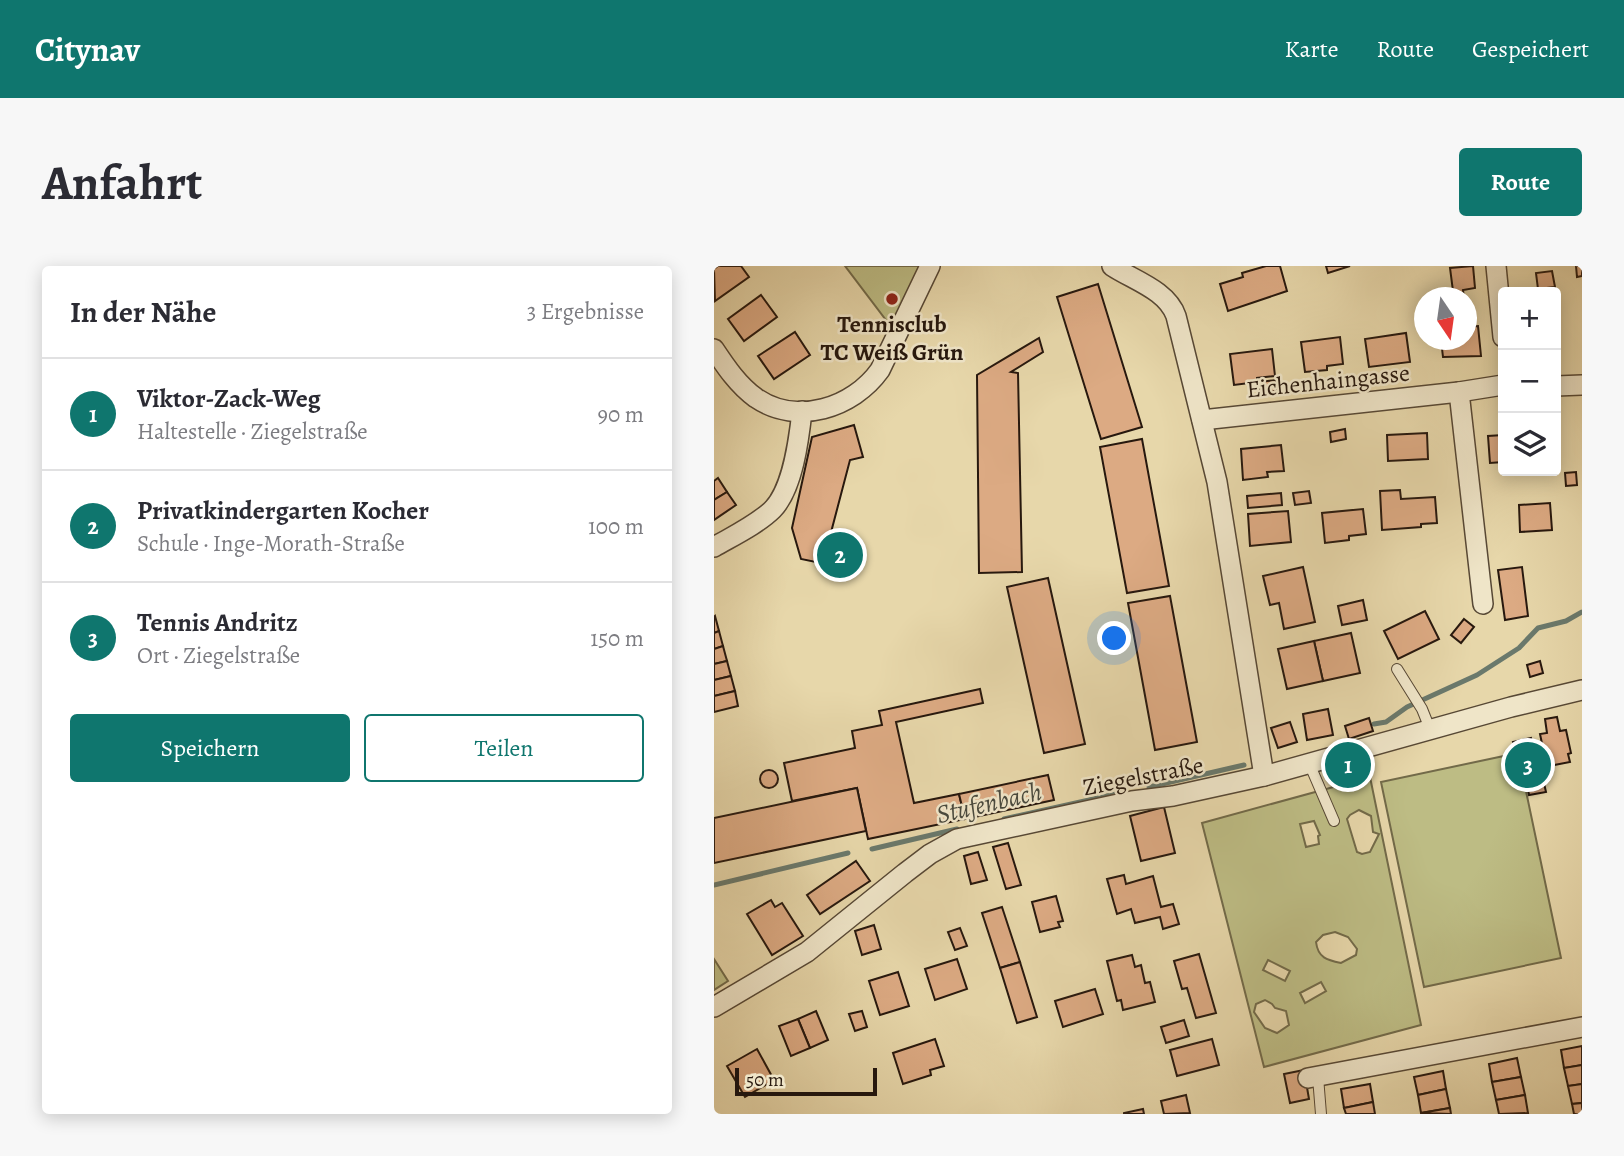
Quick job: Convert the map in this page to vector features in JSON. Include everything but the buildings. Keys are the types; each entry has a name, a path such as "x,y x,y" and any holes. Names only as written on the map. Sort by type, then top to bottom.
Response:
{"street":[{"path":"714,349 733,377 757,399 778,407 802,411 842,404 868,386 880,370 930,266"},
{"path":"1112,266 1159,293 1173,308 1217,482 1264,776"},
{"path":"1496,266 1498,287"},
{"name":"Eichenhaingasse","path":"1202,420 1498,386"},
{"path":"1561,386 1582,386"},
{"path":"1459,392 1483,604"},
{"path":"714,547 772,510 780,500 789,478 802,411"},
{"name":"Ziegelstraße","path":"714,1007 807,952 930,854 957,839 1264,776 1582,690"},
{"path":"1313,1078 1582,1027"}],"lane":[{"path":"1397,669 1422,709 1430,729"},
{"path":"1309,763 1334,821"},
{"path":"1313,1078 1321,1114"}],"shaded area":[{"name":"Tennisclub TC Weiß Grün","path":"845,266 930,266 902,325 889,324"},
{"path":"1518,753 1561,958 1424,987 1381,782"},
{"path":"1370,777 1421,1025 1264,1067 1202,823","holes":["1359,810 1371,816 1373,832 1379,834 1370,852 1357,852 1347,819","1314,821 1320,835 1319,844 1306,847 1300,824","1335,932 1348,937 1357,949 1356,955 1341,963 1331,961 1321,955 1316,942 1323,935","1268,960 1290,971 1285,981 1263,970","1321,982 1326,991 1305,1003 1300,993","1265,1000 1275,1008 1286,1011 1289,1025 1277,1033 1265,1028 1254,1012 1256,1004"]},
{"path":"714,959 728,981 714,990"}],"waterway":[{"name":"Stufenbach","path":"1374,724 1386,722 1407,707 1477,675 1519,648 1538,628 1566,621 1582,612"},
{"name":"Stufenbach","path":"1149,787 1244,765"},
{"name":"Stufenbach","path":"1004,819 1116,794"},
{"name":"Stufenbach","path":"872,849 957,829"},
{"name":"Stufenbach","path":"714,885 848,853"}],"place":[{"name":"Tennisclub TC Weiß Grün","path":"892,299"},
{"name":"Privatkindergarten Kocher","path":"840,555"},
{"name":"Viktor-Zack-Weg","path":"1348,765"},
{"name":"Tennis Andritz","path":"1528,765"}]}
